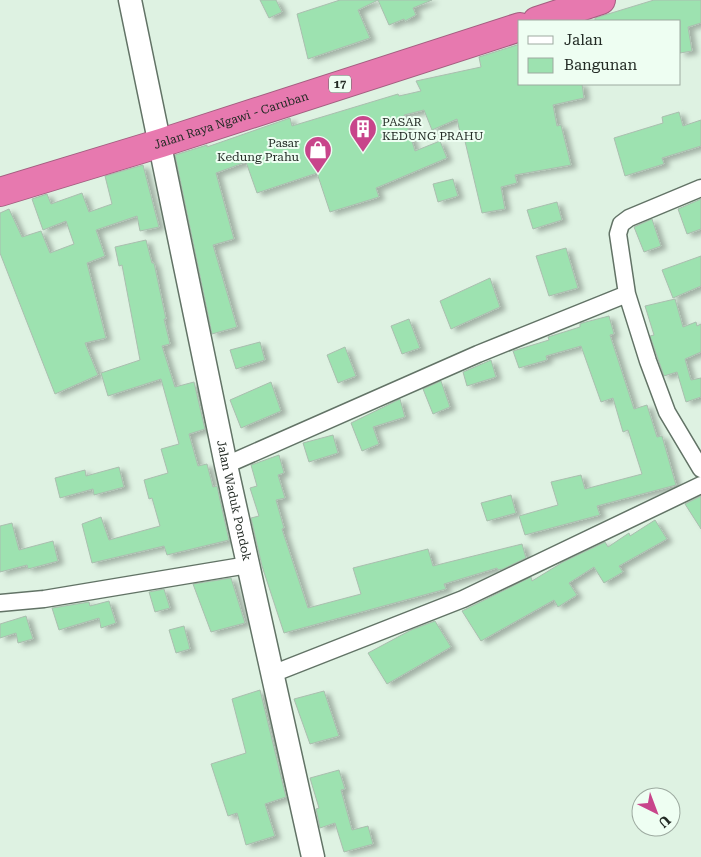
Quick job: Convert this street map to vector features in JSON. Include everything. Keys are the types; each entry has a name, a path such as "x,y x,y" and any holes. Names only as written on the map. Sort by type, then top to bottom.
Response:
{"highway":[{"path":"546,12 601,0"},
{"name":"Jalan Raya Ngawi - Caruban","path":"0,192 160,143 518,28"}],"street":[{"name":"Jalan Waduk Pondok","path":"130,0 226,465 312,857"},
{"path":"701,188 629,218 621,224 618,234 627,294 648,361 668,412 701,469"},
{"path":"226,465 478,354 627,294"},
{"path":"272,674 463,599 701,485"},
{"path":"0,603 44,599 248,565"}],"building":[{"path":"260,0 276,0 282,12 269,18"},
{"path":"340,0 378,0 358,10 370,38 308,59 297,14"},
{"path":"378,0 432,0 413,8 416,15 405,21 404,19 389,25"},
{"path":"654,0 701,0 701,23 688,27 692,51 681,53 681,20 595,20 595,18"},
{"path":"518,45 518,85 582,85 584,98 553,105 557,126 561,125 571,165 515,175 517,183 501,187 505,209 482,213 464,137 461,137 457,119 432,130 424,110 404,115 415,151 440,141 447,158 376,188 379,197 330,212 317,173 257,193 246,162 216,173 234,239 213,245 237,327 212,334 175,155 207,145 207,147 290,118 292,126 398,94 399,96 421,91 416,81 481,67 479,57"},
{"path":"679,112 683,126 701,120 701,146 662,158 664,164 625,176 614,138 663,123 662,117"},
{"path":"143,165 159,227 140,231 137,216 96,230 105,256 87,263 106,338 85,343 98,375 55,394 0,253 0,213 9,209 22,237 41,231 50,253 74,244 66,221 43,230 32,199 47,194 51,204 82,193 89,212 112,204 105,176"},
{"path":"453,179 458,196 438,202 433,184"},
{"path":"701,199 701,229 687,234 678,209"},
{"path":"557,202 562,220 533,229 527,210"},
{"path":"652,219 661,246 644,252 634,227"},
{"path":"146,240 152,263 154,263 170,344 162,346 175,387 194,382 205,429 189,434 198,466 207,464 213,487 217,486 229,540 167,555 164,546 92,563 82,524 101,517 109,540 160,526 152,498 149,499 144,480 168,473 161,449 179,444 161,379 108,396 101,373 140,360 122,265 119,266 115,247"},
{"path":"566,248 578,288 549,296 536,256"},
{"path":"701,256 701,286 673,298 662,270"},
{"path":"490,278 500,307 451,329 440,301"},
{"path":"675,299 683,327 696,322 697,326 701,324 701,352 685,359 691,380 701,378 701,397 686,402 677,372 664,376 650,336 654,335 645,306"},
{"path":"609,316 614,334 610,335 634,409 647,405 657,437 662,436 676,485 597,506 600,515 525,535 519,516 558,505 551,482 581,475 585,489 642,474 628,430 623,432 613,398 601,402 581,346 546,356 547,360 519,368 513,351 549,340 548,337 580,327 582,323"},
{"path":"409,319 420,348 402,354 391,326"},
{"path":"260,342 265,360 236,369 230,350"},
{"path":"345,347 356,376 338,383 327,355"},
{"path":"491,360 496,377 467,386 463,372"},
{"path":"441,381 450,407 433,414 423,389"},
{"path":"271,382 281,411 241,428 230,400"},
{"path":"400,399 405,417 373,427 379,444 362,451 351,423"},
{"path":"333,435 338,453 309,462 303,443"},
{"path":"279,455 284,473 278,475 285,498 276,500 284,528 282,529 308,608 361,594 353,568 428,549 433,566 522,544 526,558 503,569 498,570 497,568 444,584 446,589 284,633 262,566 251,518 259,516 250,488 257,486 251,465"},
{"path":"119,467 124,487 94,495 93,489 60,498 55,478 85,470 86,476"},
{"path":"511,495 516,513 487,521 481,503"},
{"path":"701,496 701,529 685,504"},
{"path":"655,520 667,539 619,566 623,572 604,583 594,567 569,583 577,595 558,607 554,600 481,641 462,611 531,577 532,581 563,562 605,542 608,547 629,533 630,536"},
{"path":"12,523 19,550 53,541 58,561 28,569 27,565 0,572 0,526"},
{"path":"231,578 245,623 211,632 193,584"},
{"path":"164,589 170,608 155,612 149,592"},
{"path":"109,601 116,623 101,628 99,618 59,630 52,608 89,602 90,606"},
{"path":"26,616 33,639 18,643 16,633 0,638 0,624"},
{"path":"435,621 451,647 387,684 368,653 411,630"},
{"path":"184,626 190,649 176,653 169,630"},
{"path":"260,690 286,797 265,804 275,836 246,845 237,813 228,816 211,764 246,753 232,699"},
{"path":"324,691 339,736 310,744 294,699"},
{"path":"339,770 345,789 341,790 352,830 368,826 373,844 344,852 335,823 320,828 316,809 319,808 310,778"}],"place":[{"name":"PASAR KEDUNG PRAHU","path":"363,153"},
{"name":"Pasar Kedung Prahu","path":"318,174"}]}
